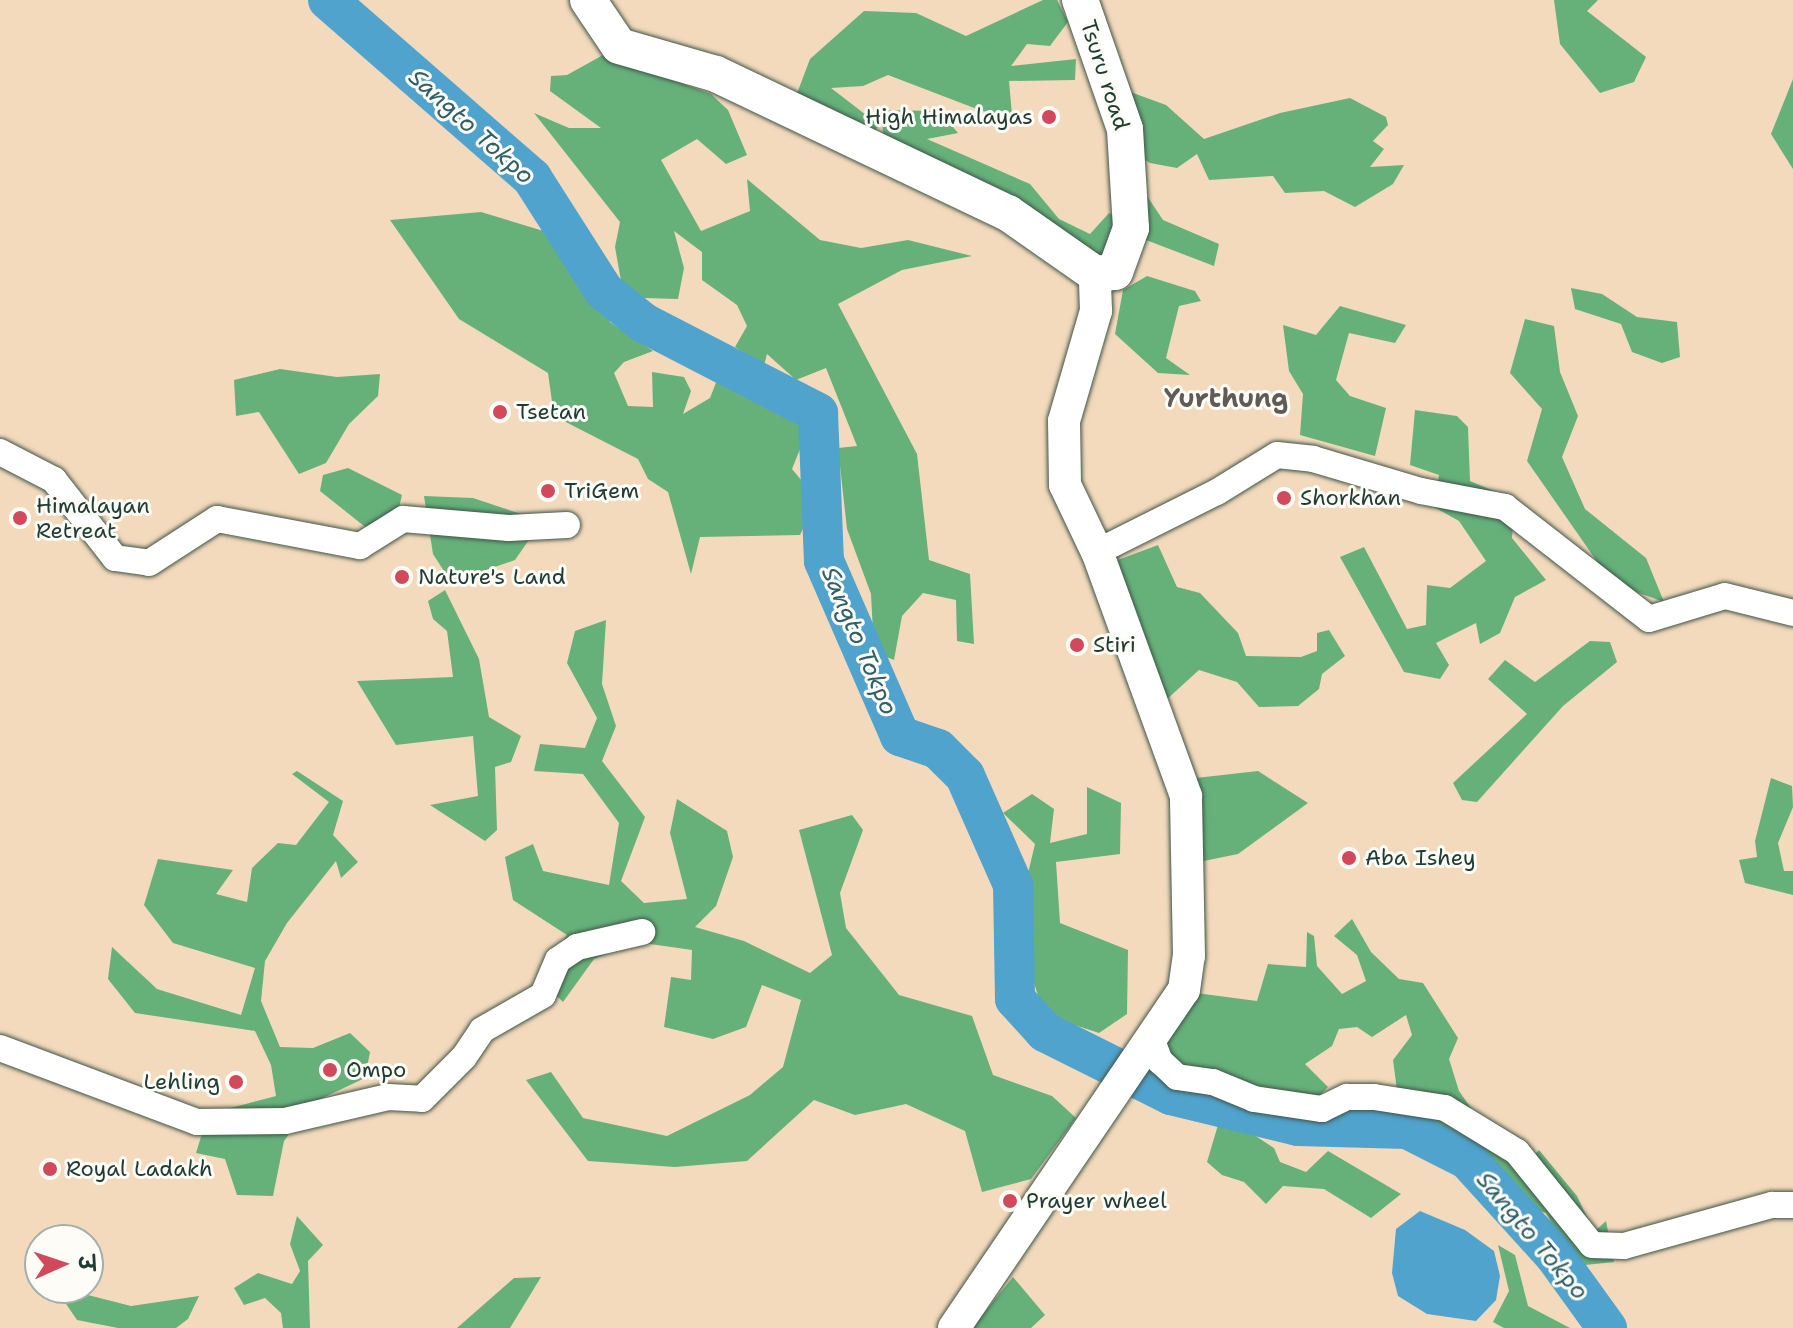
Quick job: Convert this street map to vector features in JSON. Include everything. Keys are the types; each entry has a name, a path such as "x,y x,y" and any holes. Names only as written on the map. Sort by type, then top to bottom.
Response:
{"main road":[{"path":"588,0 619,46 716,74 1008,213 1095,274"},
{"name":"Tsuru road","path":"1080,0 1125,129 1131,228 1115,272 1095,274"}],"street":[{"path":"954,1328 1184,990 1189,956 1186,796 1097,552 1065,485 1062,463 1064,421 1096,311 1095,274"},
{"path":"0,452 54,480 115,558 149,563 217,519 360,546 403,519 509,528 567,525"},
{"path":"1097,552 1217,492 1277,455 1313,459 1421,491 1505,507 1649,619 1725,596 1793,613"},
{"path":"0,1048 197,1122 285,1121 388,1097 422,1099 464,1057 482,1030 543,995 558,960 577,947 642,932"},
{"path":"1146,1047 1177,1077 1213,1082 1254,1099 1322,1109 1347,1097 1374,1097 1445,1108 1517,1152 1592,1245 1624,1246 1772,1205 1793,1205"}],"green space":[{"path":"1043,0 1057,0 1068,22 1050,46 1027,44 1011,66 1076,59 1075,80 1009,81 1012,115 982,111 888,75 863,86 831,88 879,125 871,138 796,96 810,59 864,11 916,13 966,36"},
{"path":"1554,0 1598,0 1587,11 1646,57 1634,82 1600,93 1560,44"},
{"path":"603,55 711,94 728,110 747,155 726,164 697,139 661,160 701,231 750,211 747,179 820,240 861,248 908,240 972,256 902,270 838,304 917,454 929,560 970,574 974,644 957,641 956,600 923,593 902,616 894,660 874,652 871,594 847,529 838,448 857,446 826,368 796,380 767,354 764,366 735,347 747,326 737,305 702,280 702,252 674,231 684,268 678,299 644,298 621,281 615,247 620,222 534,113 569,128 601,128 550,91 551,76 567,75"},
{"path":"1793,79 1793,169 1771,134"},
{"path":"1125,90 1166,105 1204,139 1280,113 1350,98 1386,117 1388,125 1373,141 1384,149 1370,167 1404,165 1393,184 1355,207 1324,191 1285,193 1273,176 1209,180 1197,154 1177,168 1150,163 1135,153"},
{"path":"880,110 939,111 958,133 927,139 1030,184 1059,219 1090,234 1109,213 1119,219 1110,249 1099,261 884,138"},
{"path":"1147,196 1163,220 1219,244 1214,266 1146,240"},
{"path":"481,212 550,233 590,284 610,322 653,351 624,362 614,373 628,406 653,407 652,372 684,377 691,391 683,414 710,398 719,375 782,403 809,427 792,469 817,499 800,535 700,537 691,574 668,492 648,479 638,459 554,416 548,373 459,319 390,220"},
{"path":"1147,276 1195,291 1201,301 1179,306 1166,358 1190,375 1158,373 1115,334 1123,290"},
{"path":"1571,288 1602,294 1637,317 1677,322 1680,357 1662,363 1632,352 1621,324 1575,309"},
{"path":"1340,306 1406,325 1395,343 1349,333 1336,380 1350,396 1386,408 1375,456 1300,435 1303,394 1289,371 1283,325 1316,335"},
{"path":"1525,319 1554,326 1560,372 1578,416 1562,457 1585,509 1646,558 1664,602 1612,583 1527,461 1542,409 1510,373"},
{"path":"280,369 337,377 380,374 378,396 349,424 326,463 299,474 259,412 236,416 234,380"},
{"path":"1415,410 1457,416 1468,427 1470,481 1515,500 1512,538 1546,580 1515,597 1500,633 1480,644 1476,623 1436,643 1449,665 1440,679 1404,672 1340,557 1364,547 1407,629 1426,625 1427,585 1450,588 1486,561 1459,521 1434,507 1439,475 1410,465"},
{"path":"348,468 402,495 393,533 364,526 320,491 323,475"},
{"path":"424,496 473,498 542,521 515,560 451,582 433,554"},
{"path":"1158,545 1177,587 1200,593 1238,633 1246,656 1301,657 1317,651 1317,633 1329,630 1345,656 1322,674 1319,689 1298,706 1259,707 1237,682 1199,670 1166,700 1115,561"},
{"path":"445,590 479,659 489,717 521,736 511,762 495,767 497,830 485,841 430,805 478,796 473,736 396,745 357,681 453,677 447,631 433,619 428,601"},
{"path":"606,620 602,684 616,726 602,761 645,817 621,881 644,903 687,899 670,833 677,799 727,831 733,857 716,906 695,927 744,941 810,973 832,955 799,830 852,815 863,830 840,893 846,928 899,995 972,1016 993,1075 1052,1096 1076,1118 1031,1179 982,1192 965,1131 906,1104 855,1115 814,1100 747,1161 675,1167 588,1161 526,1080 551,1072 583,1118 667,1136 750,1095 783,1067 801,1000 762,985 746,1027 713,1039 664,1027 671,977 691,980 692,950 636,942 594,959 563,1002 539,978 567,935 513,900 505,857 533,844 543,871 609,885 619,823 583,774 534,771 540,744 585,748 597,718 567,663 575,631"},
{"path":"1590,641 1610,642 1617,662 1563,706 1477,802 1462,800 1453,783 1527,714 1488,679 1505,660 1535,682"},
{"path":"297,771 343,801 333,835 358,862 341,878 336,861 287,923 265,961 261,1001 280,1047 313,1048 350,1033 370,1052 365,1078 312,1103 284,1141 273,1196 237,1195 225,1159 196,1153 208,1114 276,1096 271,1065 255,1031 135,1013 108,979 112,947 157,989 241,1015 255,968 173,943 144,905 158,859 233,870 216,894 247,902 252,868 278,843 296,845 329,802 292,774"},
{"path":"1258,771 1308,803 1238,854 1199,862 1196,778"},
{"path":"1771,778 1792,786 1793,807 1778,843 1784,871 1793,871 1793,895 1745,883 1739,860 1757,857 1755,841"},
{"path":"1087,787 1121,803 1120,854 1056,862 1060,923 1128,950 1127,1014 1099,1033 1044,1015 1026,957 1019,911 1035,844 1003,813 1032,794 1054,809 1050,843 1087,834"},
{"path":"1352,919 1371,952 1399,979 1423,983 1458,1038 1449,1059 1459,1091 1487,1131 1527,1163 1539,1150 1577,1196 1594,1232 1606,1221 1614,1262 1575,1266 1546,1213 1529,1208 1487,1157 1441,1128 1400,1113 1393,1060 1412,1035 1406,1015 1372,1037 1357,1027 1339,1029 1332,1046 1305,1064 1328,1087 1316,1099 1196,1088 1161,1046 1196,993 1257,1001 1268,964 1306,967 1307,932 1314,936 1317,966 1342,994 1366,981 1357,955 1334,936"},
{"path":"1218,1125 1248,1131 1274,1148 1280,1162 1306,1172 1328,1151 1401,1194 1371,1218 1324,1189 1283,1186 1266,1204 1244,1182 1222,1175 1207,1162"},
{"path":"297,1216 323,1245 308,1261 310,1328 283,1328 281,1313 265,1298 244,1305 234,1288 258,1273 292,1284 300,1271 290,1244"},
{"path":"1498,1245 1515,1255 1528,1306 1570,1328 1504,1328 1493,1322 1509,1291"},
{"path":"541,1277 510,1328 457,1328 514,1278"},
{"path":"1013,1277 1045,1315 1031,1328 972,1328"},
{"path":"199,1296 188,1319 176,1328 118,1328 77,1320 66,1304 104,1304 104,1299 131,1306"}],"water":[{"path":"1420,1211 1465,1230 1494,1251 1500,1276 1496,1300 1476,1321 1427,1314 1398,1296 1392,1273 1396,1229"}],"waterway":[{"name":"Sangto Tokpo","path":"328,0 532,178 604,291 644,323 818,413 824,561 900,736 938,749 965,776 1013,885 1015,999 1045,1032 1171,1095 1298,1126 1407,1129 1468,1160 1555,1256 1607,1328"}],"place":[{"name":"High Himalayas","path":"1049,117"},
{"name":"Tsetan","path":"500,412"},
{"name":"TriGem","path":"548,491"},
{"name":"Shorkhan","path":"1284,498"},
{"name":"Himalayan Retreat","path":"20,518"},
{"name":"Nature's Land","path":"402,577"},
{"name":"Stiri","path":"1077,645"},
{"name":"Aba Ishey","path":"1349,858"},
{"name":"Ompo","path":"330,1070"},
{"name":"Lehling","path":"236,1082"},
{"name":"Royal Ladakh","path":"50,1169"},
{"name":"Prayer wheel","path":"1010,1201"}],"district":[{"name":"Yurthung","path":"1226,398"}]}
